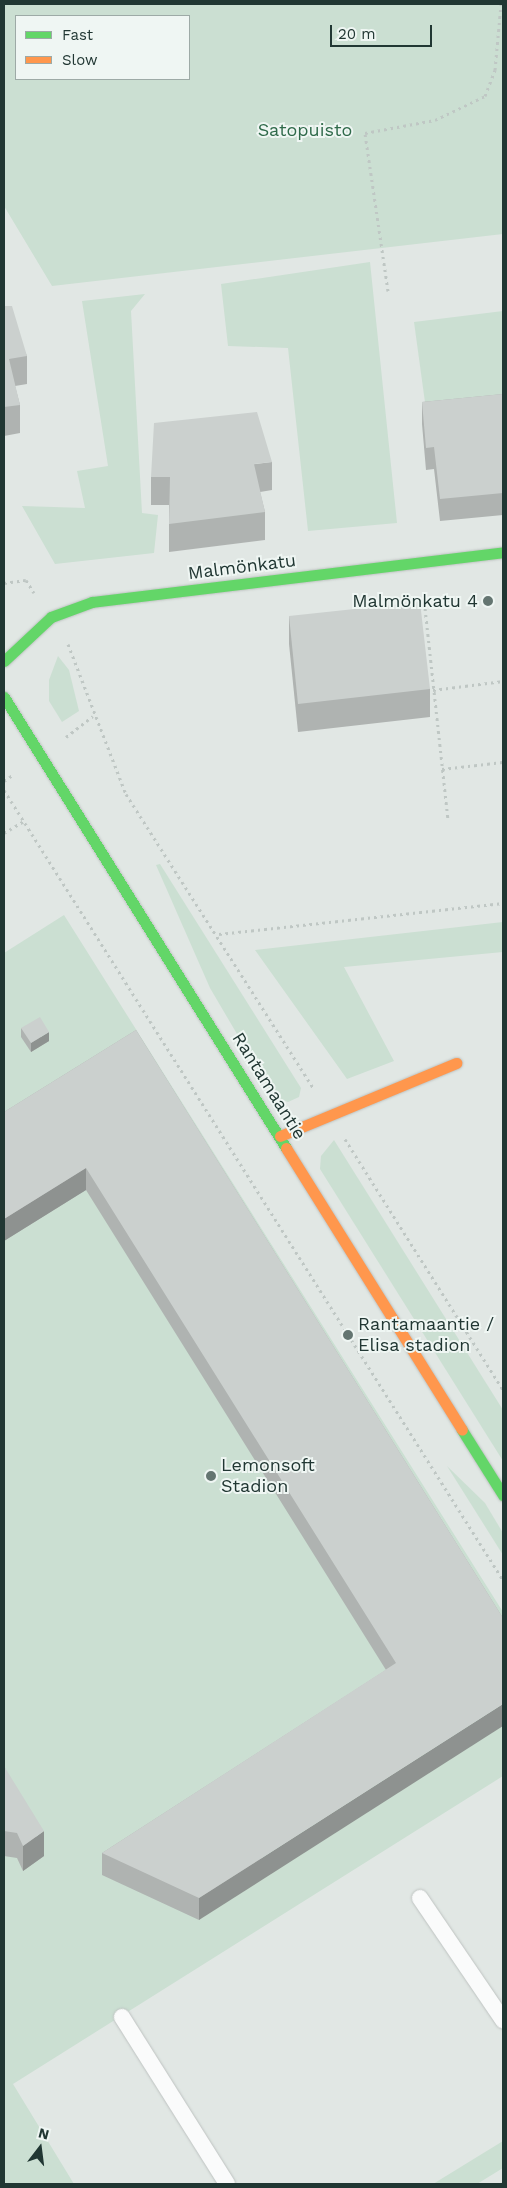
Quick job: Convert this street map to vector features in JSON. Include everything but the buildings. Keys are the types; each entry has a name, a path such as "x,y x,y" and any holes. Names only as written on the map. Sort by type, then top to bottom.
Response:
{"main road":[{"name":"Malmönkatu","path":"4,661 50,617 92,602 503,552"},
{"name":"Rantamaantie","path":"4,697 503,1495"},
{"path":"280,1136 328,1112 456,1064"}],"lane":[{"path":"420,1898 503,2020"},
{"path":"122,2017 227,2184"}],"path":[{"path":"388,291 365,133 435,120 485,96 495,70 501,4"},
{"path":"4,583 26,580 74,652 93,716 126,794 219,934 328,1112 503,1390"},
{"path":"424,608 448,821"},
{"path":"434,690 503,681"},
{"path":"442,769 503,762"},
{"path":"4,790 503,1580"},
{"path":"4,833 24,821"},
{"path":"219,934 503,903"}],"green space":[{"name":"Satopuisto","path":"4,4 503,4 503,234 52,286 4,206"},
{"path":"370,262 397,523 308,531 288,348 228,346 221,284"},
{"path":"145,294 131,311 142,513 158,515 154,553 55,564 22,506 85,508 77,471 108,466 82,301"},
{"path":"503,311 503,405 427,417 414,322"},
{"path":"58,656 69,670 79,711 62,722 49,701 49,680"},
{"path":"160,864 301,1088 299,1097 288,1102 274,1097 210,988 156,865"},
{"name":"Lemonsoft Stadion","path":"64,915 503,1612 503,1776 13,2084 74,2184 4,2184 4,953"},
{"path":"503,922 503,952 344,967 394,1061 347,1079 255,950"},
{"path":"334,1140 503,1410 503,1461 320,1169 321,1156"},
{"path":"447,1466 485,1503 503,1533 503,1555"},
{"path":"503,2141 503,2168 477,2184 433,2184"}],"traffic: fast":[{"path":"4,661 51,617 92,602 503,552"},
{"path":"4,697 286,1148"},
{"path":"462,1430 503,1495"}],"traffic: slow":[{"path":"280,1136 456,1063"},
{"path":"286,1148 462,1430"}],"place":[{"name":"Malmönkatu 4","path":"488,601"},
{"name":"Rantamaantie / Elisa stadion","path":"348,1335"},
{"name":"Lemonsoft Stadion","path":"211,1476"}]}
